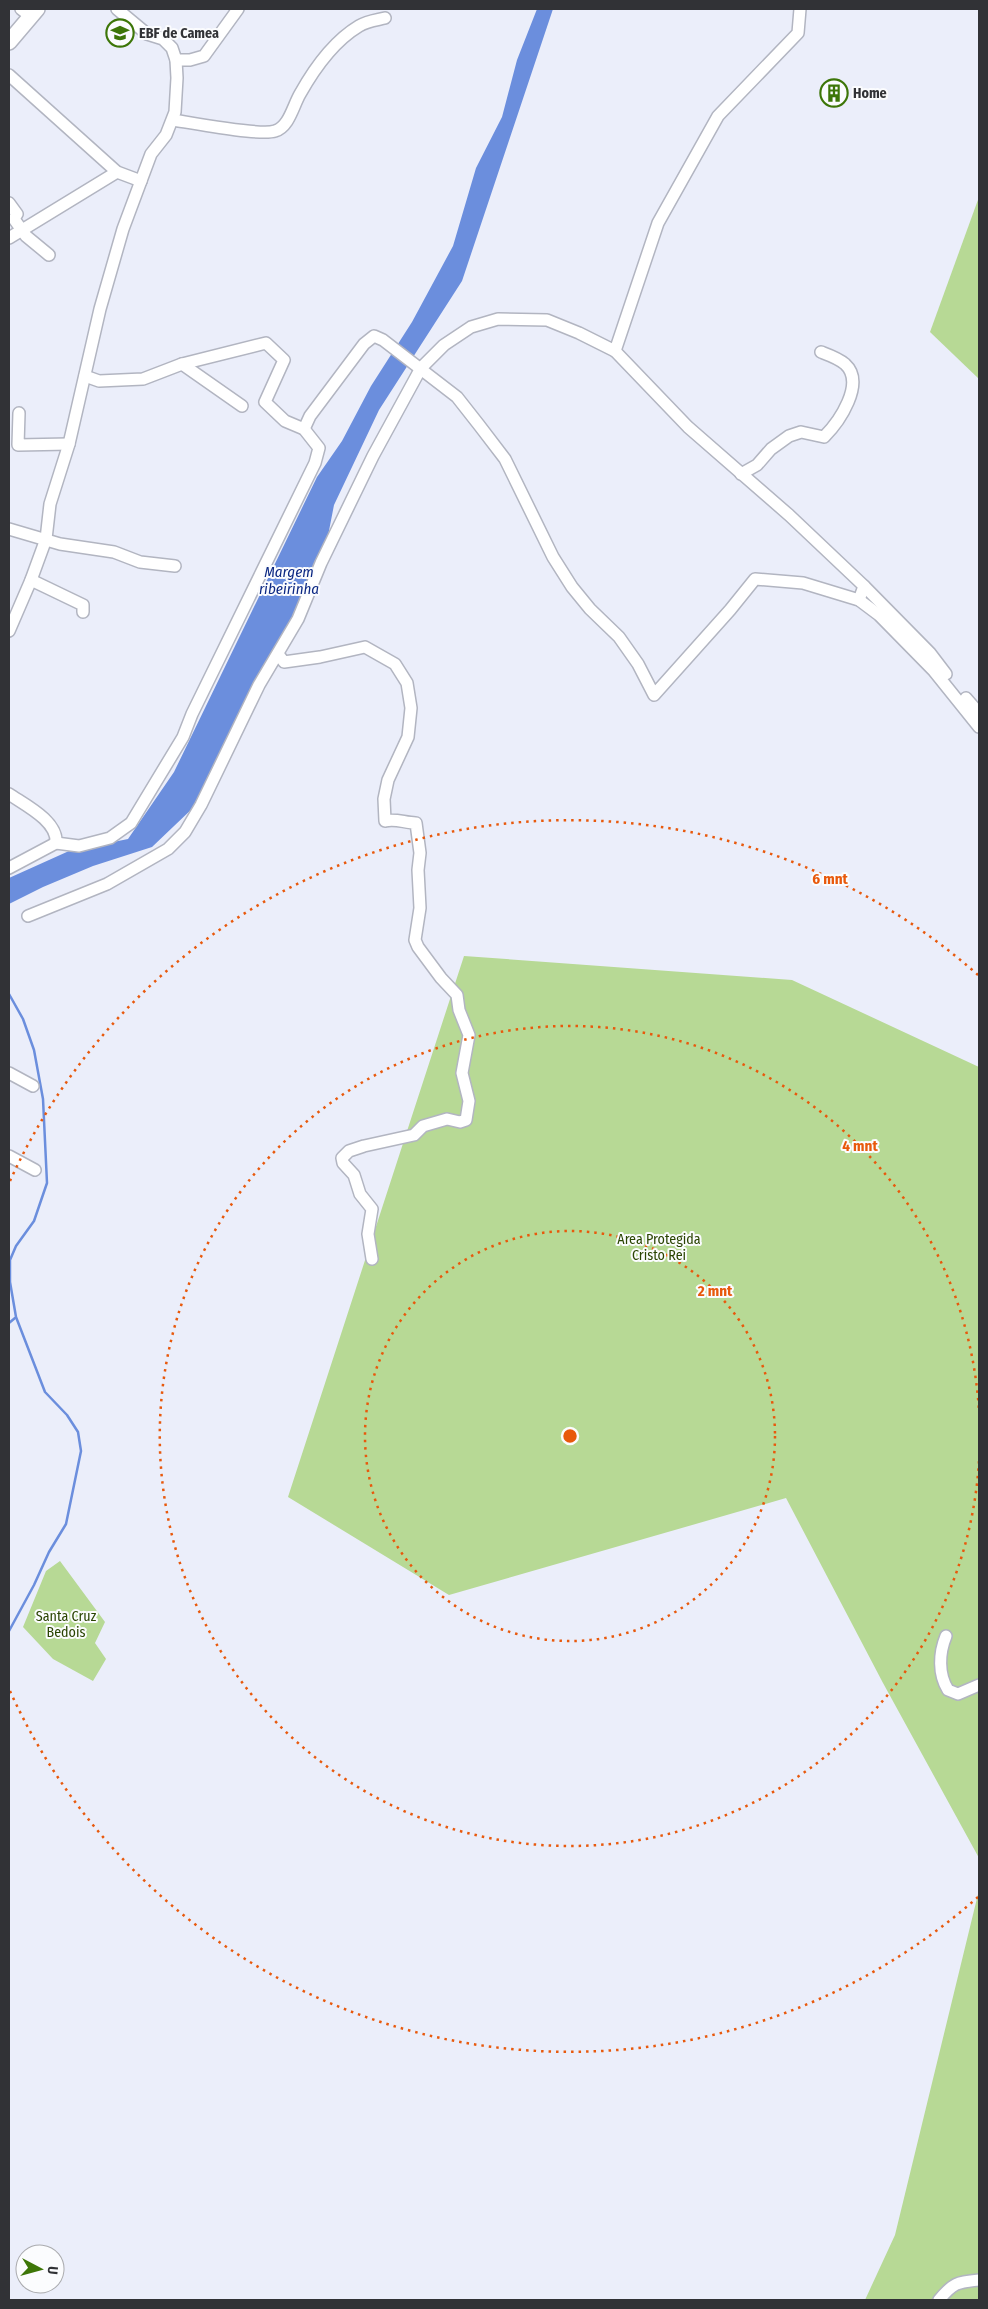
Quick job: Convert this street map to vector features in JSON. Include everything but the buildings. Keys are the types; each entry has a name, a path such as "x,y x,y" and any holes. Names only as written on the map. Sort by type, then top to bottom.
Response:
{"main road":[{"path":"9,42 30,11"}],"street":[{"path":"9,631 46,539 50,504 69,444 100,309 123,229 151,154 166,135 173,120 177,78 176,60 172,48 164,39 147,34 117,9"},
{"path":"176,60 190,60 204,56 238,9"},
{"path":"615,352 658,223 718,116 798,33 800,9"},
{"path":"173,120 245,130 277,131 287,120 300,93 324,59 342,38 361,24 385,18"},
{"path":"9,75 117,172 141,181"},
{"path":"9,238 117,172"},
{"path":"9,203 17,214 14,219 26,236 49,255"},
{"path":"28,916 108,884 168,849 185,832 201,805 259,685 298,619 346,508 418,365 471,327 498,318 547,320 579,333 615,352 688,427 789,516 864,586 930,653 979,713"},
{"path":"304,429 310,416 364,344 374,336 384,340 457,397 505,459 553,557 572,587 590,609 619,637 638,664 654,695 730,610 755,579 803,583 858,600 879,615 934,671 979,726"},
{"path":"9,868 56,843 79,846 110,838 131,823 183,737 192,714 315,462 319,448 304,429 285,421 265,402 284,360 266,343 182,364 143,379 99,381 85,376"},
{"path":"741,474 757,465 771,450 790,436 801,432 824,436 832,429 849,402 853,378 847,365 821,352"},
{"path":"182,364 242,406"},
{"path":"19,413 18,445 69,444"},
{"path":"9,529 60,544 114,552 140,562 175,566"},
{"path":"31,580 83,605 83,612"},
{"path":"858,600 864,586"},
{"path":"278,654 284,662 320,657 365,647 395,664 407,683 411,708 408,737 388,780 384,799 385,821 393,819 416,823 420,853 418,870 420,908 415,940 441,978 457,995 459,1010 470,1035 462,1073 469,1101 466,1120 460,1122 447,1119 423,1126 414,1135 364,1146 349,1151 342,1158 343,1163 354,1175 360,1194 372,1209 368,1234 372,1259"},
{"path":"9,794 49,823 57,836 56,843"},
{"path":"9,1073 33,1086"},
{"path":"9,1156 35,1170"},
{"path":"946,1636 942,1647 941,1670 948,1690 958,1694 979,1685"},
{"path":"939,2300 951,2286 961,2282 979,2280"}],"green space":[{"path":"979,197 979,379 930,332"},
{"name":"Area Protegida Cristo Rei","path":"464,956 792,980 979,1067 979,1858 883,1683 786,1498 449,1595 288,1497"},
{"name":"Santa Cruz Bedois","path":"60,1561 105,1622 95,1643 106,1659 93,1681 53,1659 23,1627 46,1571"},
{"path":"979,1890 979,2300 865,2300 895,2235"}],"water":[{"name":"Margem ribeirinha","path":"537,9 553,9 462,281 379,410 334,505 327,541 307,590 195,806 152,847 93,866 9,904 9,878 69,851 128,839 174,772 317,477 342,441 371,386 412,322 453,246 476,168 502,117 517,60"}],"waterway":[{"path":"9,994 23,1019 34,1050 43,1099 47,1183 34,1221 16,1246 10,1260 10,1282 16,1317 45,1392 67,1415 78,1432 81,1451 66,1524 49,1552 34,1585 9,1631"},
{"path":"9,1323 15,1318"}],"place":[{"name":"EBF de Camea","path":"120,33"},
{"name":"Home","path":"834,93"}]}
